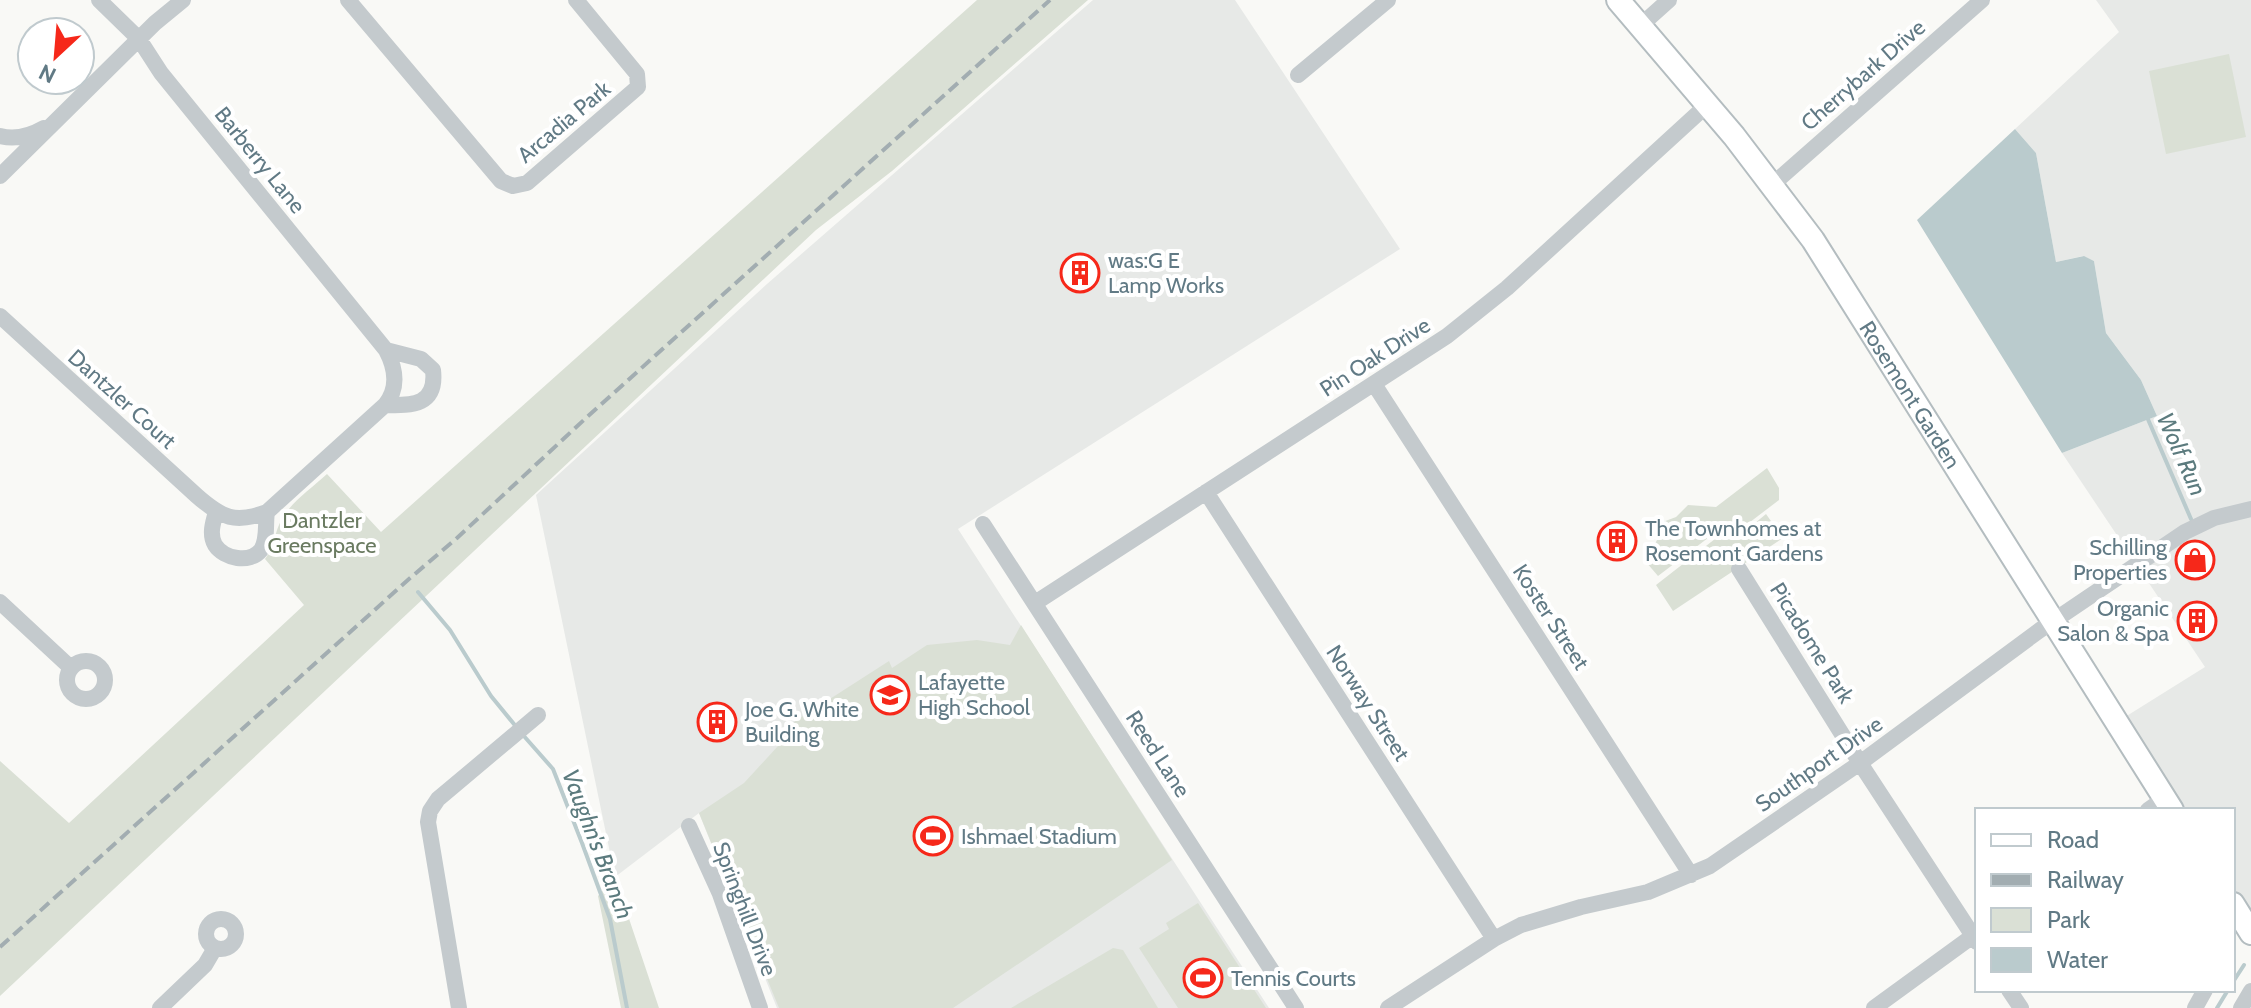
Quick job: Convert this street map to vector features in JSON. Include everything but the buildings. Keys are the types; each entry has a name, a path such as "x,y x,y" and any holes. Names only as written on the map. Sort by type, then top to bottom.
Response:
{"street":[{"name":"Barberry Lane","path":"99,0 139,39 161,73 386,350 394,368 395,380 391,397 385,405"},
{"path":"0,176 183,0"},
{"name":"Arcadia Park","path":"348,0 501,181 513,186 527,183 638,87 637,74 576,0"},
{"path":"1298,75 1388,0"},
{"name":"Rosemont Garden","path":"1618,0 1773,184 1863,316 2054,621 2162,806"},
{"path":"1640,26 1669,0"},
{"name":"Cherrybark Drive","path":"1773,184 1982,0"},
{"name":"Pin Oak Drive","path":"1035,603 1447,336 1484,308 1707,105"},
{"path":"0,136 31,135 58,121"},
{"name":"Dantzler Court","path":"4,322 216,512"},
{"path":"267,512 266,540 253,557 239,559 224,553 215,544 212,533 216,512 247,519 267,512 385,405 413,406 427,398 435,382 433,370 421,359 386,350"},
{"name":"Koster Street","path":"1374,384 1691,875"},
{"name":"Norway Street","path":"1206,492 1494,939"},
{"name":"Southport Drive","path":"1388,1008 1494,939 1539,918 1648,892 1691,875 1732,853 2054,621 2185,532 2214,518 2251,509"},
{"name":"Reed Lane","path":"983,524 1296,1008"},
{"name":"Picadome Park","path":"1739,569 1860,763 1975,936"},
{"path":"0,602 71,668"},
{"path":"459,1008 431,849 429,816 438,799 538,715"},
{"name":"Springhill Drive","path":"689,826 720,894 760,1008"},
{"path":"1874,1008 1975,938"},
{"path":"160,1008 205,965 215,948"},
{"path":"2241,1008 2251,991"}],"shaded area":[{"path":"1093,0 1235,0 1400,249 958,529 1269,1008 777,1008 699,813 615,877 536,495 767,284"},
{"path":"2096,0 2251,0 2251,933 2235,907 2235,808 2171,808 2117,722 2205,667 2062,453 2157,416 2141,380 2106,333 2094,261 2083,256 2056,262 2036,153 2015,129 2119,32"}],"green space":[{"name":"Dantzler Greenspace","path":"977,0 1088,0 892,171 816,230 0,996 0,761 69,823 304,605 265,559 282,519 303,495 327,474 381,532"},
{"path":"2229,54 2246,137 2166,154 2149,71"},
{"path":"1767,468 1779,488 1779,500 1737,532 1729,522 1658,576 1646,562 1658,538 1660,523 1676,517 1688,505 1716,507"},
{"path":"1766,514 1783,538 1673,611 1656,585 1729,528 1737,538"},
{"name":"Ishmael Stadium","path":"1021,625 1172,860 953,1008 779,1008 699,813 744,783 778,746 800,731 794,722 889,661 892,668 927,645 977,640 1010,645"},
{"path":"615,877 659,1008 621,1008 598,896"},
{"name":"Tennis Courts","path":"1198,903 1266,1008 1178,1008 1139,948 1169,929 1166,923"},
{"path":"1113,948 1123,950 1158,1008 1011,1008"}],"water":[{"path":"2015,129 2036,153 2056,262 2084,256 2094,261 2106,333 2141,380 2157,416 2062,453 1917,220"}],"waterway":[{"name":"Wolf Run","path":"2147,417 2191,519"},
{"name":"Vaughn's Branch","path":"418,592 450,630 491,696 518,729"},
{"name":"Vaughn's Branch","path":"523,735 553,769 582,843 610,919 627,1008"},
{"name":"Wolf Run","path":"2235,979 2244,965"},
{"name":"Wolf Run","path":"2217,1008 2227,992"}],"railway":[{"path":"0,947 1050,0"}],"place":[{"name":"was:G E Lamp Works","path":"1080,273"},
{"name":"The Townhomes at Rosemont Gardens","path":"1617,541"},
{"name":"Schilling Properties","path":"2195,560"},
{"name":"Organic Salon & Spa","path":"2197,621"},
{"name":"Lafayette High School","path":"890,695"},
{"name":"Joe G. White Building","path":"717,722"},
{"name":"Ishmael Stadium","path":"933,836"},
{"name":"Tennis Courts","path":"1203,978"}]}
